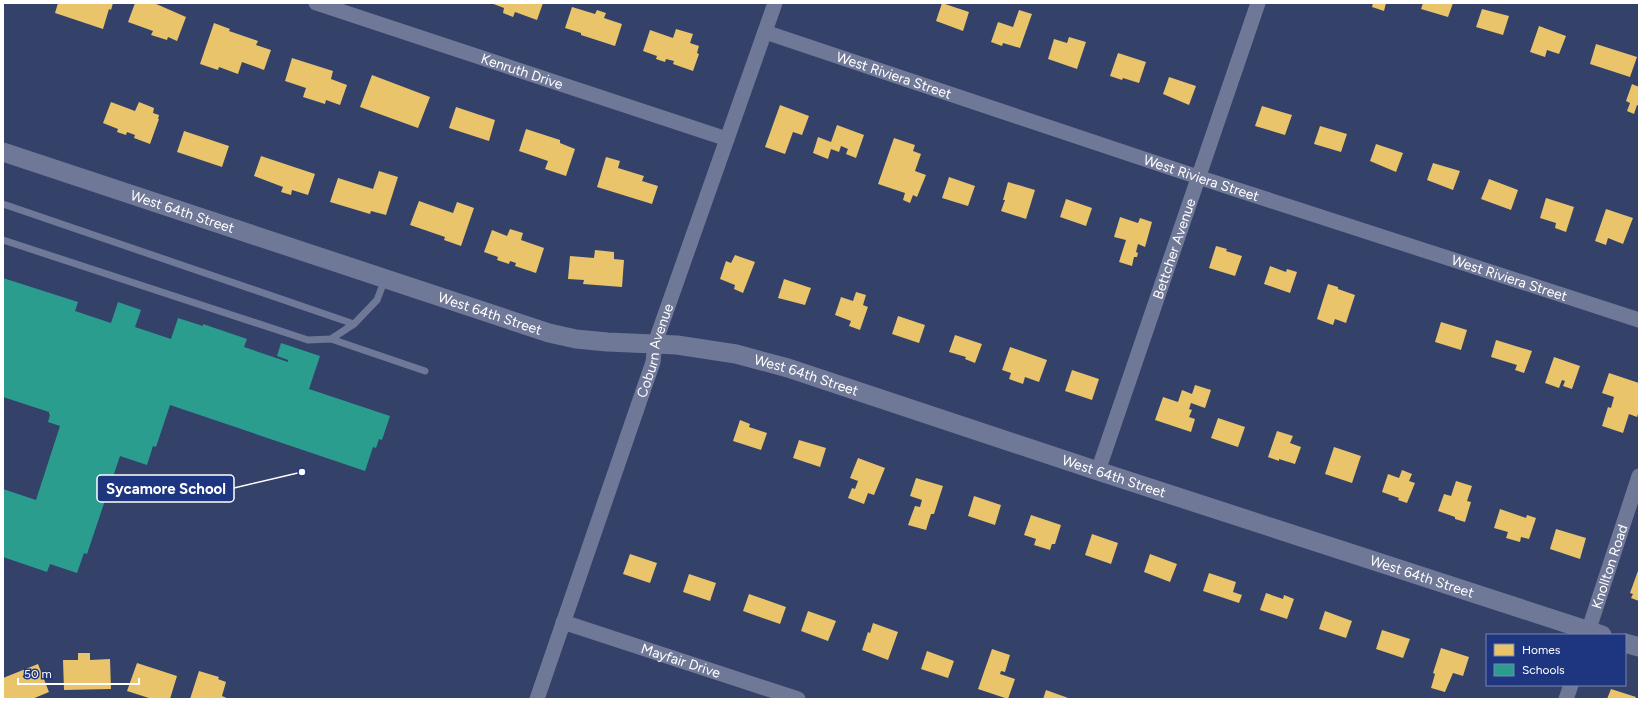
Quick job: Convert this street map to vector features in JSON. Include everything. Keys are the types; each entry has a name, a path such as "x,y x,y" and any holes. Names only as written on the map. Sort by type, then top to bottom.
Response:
{"street":[{"name":"Kenruth Drive","path":"316,3 727,139"},
{"name":"Coburn Avenue","path":"537,699 653,362 655,343 775,3"},
{"name":"Bettcher Avenue","path":"1098,471 1258,3"},
{"name":"West Riviera Street","path":"765,32 1198,177 1639,320"},
{"name":"West 64th Street","path":"3,152 549,333 576,339 631,344 655,343 677,345 736,354 788,368 1592,634"},
{"name":"Knollton Road","path":"1592,634 1639,476"},
{"name":"Mayfair Drive","path":"563,622 798,699"},
{"path":"1626,642 1639,647"},
{"path":"1566,699 1570,686"}],"lane":[{"path":"3,204 354,324"},
{"path":"3,240 308,340 331,339 425,371"},
{"path":"331,339 354,324 377,300 385,278"}],"building: Homes":[{"path":"58,3 113,3 111,10 109,9 103,29 55,13"},
{"path":"135,3 154,3 186,17 177,41 168,37 167,40 151,35 153,31 128,22"},
{"path":"491,3 543,3 537,20 515,12 513,17 503,13 504,8"},
{"path":"942,3 969,12 963,31 936,21"},
{"path":"1373,3 1386,3 1384,11 1372,7"},
{"path":"1423,3 1453,3 1448,17 1421,9"},
{"path":"572,7 595,14 597,10 606,13 604,18 622,24 615,46 565,28"},
{"path":"1482,9 1509,16 1503,35 1476,27"},
{"path":"1019,10 1032,14 1020,48 1003,43 1002,46 991,42 998,22 1013,27"},
{"path":"214,23 230,29 229,31 258,41 256,45 271,50 264,70 242,62 238,74 219,67 218,70 200,64"},
{"path":"1539,26 1566,36 1559,54 1547,50 1545,57 1530,52"},
{"path":"676,29 693,34 690,43 699,46 697,53 699,54 693,71 673,64 674,61 666,59 665,62 656,59 657,56 643,51 650,30 673,38"},
{"path":"1069,37 1086,42 1077,69 1048,59 1054,39 1067,43"},
{"path":"1596,44 1637,57 1630,77 1590,64"},
{"path":"1118,53 1146,62 1139,83 1110,76"},
{"path":"292,58 333,71 331,79 347,85 340,105 326,100 325,104 303,97 306,88 285,81"},
{"path":"372,75 430,97 418,128 360,107"},
{"path":"1169,77 1196,86 1189,105 1163,94"},
{"path":"1632,84 1639,87 1639,106 1637,105 1634,114 1627,111 1630,103 1626,101"},
{"path":"111,102 135,111 139,102 154,108 153,113 159,115 159,119 150,144 134,138 135,135 127,132 126,135 117,132 118,129 103,123"},
{"path":"780,105 809,116 802,135 793,132 785,154 765,147"},
{"path":"1262,106 1292,115 1285,135 1255,126"},
{"path":"456,107 495,120 489,141 449,128"},
{"path":"837,125 864,135 856,158 846,154 848,149 841,146 839,152 831,149 828,159 813,153 818,137 831,142"},
{"path":"1320,126 1347,134 1341,152 1314,144"},
{"path":"526,129 560,140 560,143 575,149 566,176 545,169 548,161 519,151"},
{"path":"184,131 229,146 222,167 177,152"},
{"path":"894,138 915,145 913,151 921,154 915,171 926,175 917,197 913,195 910,203 903,200 905,193 878,184"},
{"path":"1376,144 1403,153 1396,172 1370,161"},
{"path":"261,156 315,174 308,195 292,190 291,195 281,192 283,187 254,176"},
{"path":"606,157 620,161 618,168 644,176 642,181 658,186 652,204 597,187"},
{"path":"1433,163 1460,171 1453,190 1427,180"},
{"path":"379,171 398,177 386,215 371,211 370,214 330,202 338,178 373,189"},
{"path":"949,177 975,186 968,206 942,198"},
{"path":"1489,179 1518,190 1511,210 1481,199"},
{"path":"1008,182 1035,190 1026,219 1001,211 1005,200 1003,200"},
{"path":"1546,198 1574,207 1566,232 1555,228 1556,223 1540,218"},
{"path":"1066,199 1092,208 1086,226 1060,217"},
{"path":"419,201 453,213 457,202 474,208 461,246 444,240 445,237 410,225"},
{"path":"1606,209 1633,218 1623,244 1608,238 1606,245 1595,241"},
{"path":"1120,217 1138,223 1140,218 1152,222 1145,247 1138,244 1136,252 1138,253 1137,257 1134,257 1132,266 1119,262 1126,240 1114,237"},
{"path":"510,229 523,233 521,240 544,248 536,273 515,266 516,263 510,261 509,264 497,260 498,257 484,252 492,230 507,236"},
{"path":"1216,246 1242,256 1235,276 1209,268"},
{"path":"595,250 614,252 614,259 624,260 622,287 583,284 584,280 568,279 570,256 594,258"},
{"path":"735,255 755,262 743,293 734,289 735,285 720,279 726,261 731,263"},
{"path":"1270,266 1286,272 1287,269 1297,272 1290,293 1264,284"},
{"path":"784,279 811,288 805,305 778,298"},
{"path":"1328,284 1355,295 1346,323 1335,319 1333,325 1317,319"},
{"path":"856,292 866,295 863,305 868,307 860,330 849,326 851,321 835,315 841,297 853,301"},
{"path":"898,316 925,325 919,343 892,334"},
{"path":"1441,322 1467,330 1461,350 1435,342"},
{"path":"955,335 982,344 975,363 965,359 966,357 949,352"},
{"path":"1496,340 1532,351 1524,373 1515,370 1517,365 1491,357"},
{"path":"1010,347 1047,360 1039,382 1025,377 1023,384 1009,379 1011,373 1002,370"},
{"path":"1554,357 1580,366 1572,389 1563,386 1565,381 1562,380 1559,388 1545,383"},
{"path":"1072,370 1099,379 1092,400 1065,391"},
{"path":"1609,373 1639,383 1639,411 1637,417 1629,414 1623,433 1602,426 1608,407 1611,408 1614,397 1602,393"},
{"path":"1195,385 1211,390 1205,408 1191,403 1189,409 1192,410 1189,417 1195,419 1191,432 1155,420 1163,397 1178,402 1182,390 1192,394"},
{"path":"1218,418 1245,427 1238,447 1211,438"},
{"path":"740,420 750,424 749,427 767,433 761,450 733,441"},
{"path":"1277,431 1293,436 1290,443 1301,447 1295,464 1268,457"},
{"path":"799,440 826,448 820,467 793,458"},
{"path":"1334,447 1361,456 1352,483 1325,474"},
{"path":"858,458 885,468 874,495 868,493 864,504 848,498 852,488 855,489 858,481 850,478"},
{"path":"1402,470 1412,474 1409,481 1415,483 1407,503 1398,500 1399,498 1382,492 1388,474 1399,478"},
{"path":"916,478 943,486 934,514 931,514 926,530 908,525 915,506 920,507 922,500 910,496"},
{"path":"1456,481 1472,486 1467,501 1471,502 1465,522 1438,511 1444,494 1451,496"},
{"path":"974,496 1001,505 995,525 968,516"},
{"path":"1500,509 1526,518 1527,515 1536,518 1529,539 1521,537 1520,542 1506,538 1508,532 1494,528"},
{"path":"1031,515 1061,525 1055,544 1052,544 1050,550 1034,545 1036,539 1024,535"},
{"path":"1556,529 1586,538 1580,559 1550,549"},
{"path":"1092,534 1118,543 1111,564 1085,555"},
{"path":"630,554 657,563 650,583 623,574"},
{"path":"1150,554 1177,564 1170,582 1144,572"},
{"path":"1639,568 1639,601 1631,598 1633,594 1630,593"},
{"path":"1209,573 1236,582 1233,592 1242,595 1239,603 1203,591"},
{"path":"689,574 716,583 710,601 683,592"},
{"path":"1266,593 1283,599 1284,595 1294,599 1287,619 1260,610"},
{"path":"749,594 786,607 780,624 743,611"},
{"path":"808,611 836,621 828,641 801,631"},
{"path":"1325,611 1352,621 1346,638 1319,629"},
{"path":"873,623 898,632 888,660 862,650 868,632 870,633"},
{"path":"1382,630 1410,639 1403,658 1376,649"},
{"path":"1441,648 1469,657 1463,676 1453,673 1445,692 1431,688 1435,674 1433,673"},
{"path":"992,649 1010,655 1005,672 1001,671 1000,674 1015,679 1008,699 978,689"},
{"path":"927,651 954,661 948,678 921,669"},
{"path":"78,653 90,653 90,660 110,659 111,689 64,690 63,660 78,660"},
{"path":"137,663 177,676 170,699 152,699 127,691"},
{"path":"38,664 49,692 32,699 3,699 3,678"},
{"path":"199,671 219,677 218,679 226,682 222,696 229,699 190,699"},
{"path":"1611,689 1636,697 1635,699 1607,699"},
{"path":"1046,690 1071,699 1043,699"}],"building: Schools":[{"path":"3,278 78,302 75,311 111,323 118,302 141,310 135,327 171,339 178,318 203,326 203,324 247,339 244,347 288,362 288,360 277,356 281,343 320,356 309,389 390,416 382,440 379,439 376,448 373,447 365,471 170,405 156,447 153,446 147,465 120,456 87,554 84,553 77,573 50,564 47,572 3,557 3,489 36,500 60,426 48,422 50,415 49,412 3,397"}],"place":[{"name":"Sycamore School","path":"302,472"}]}
